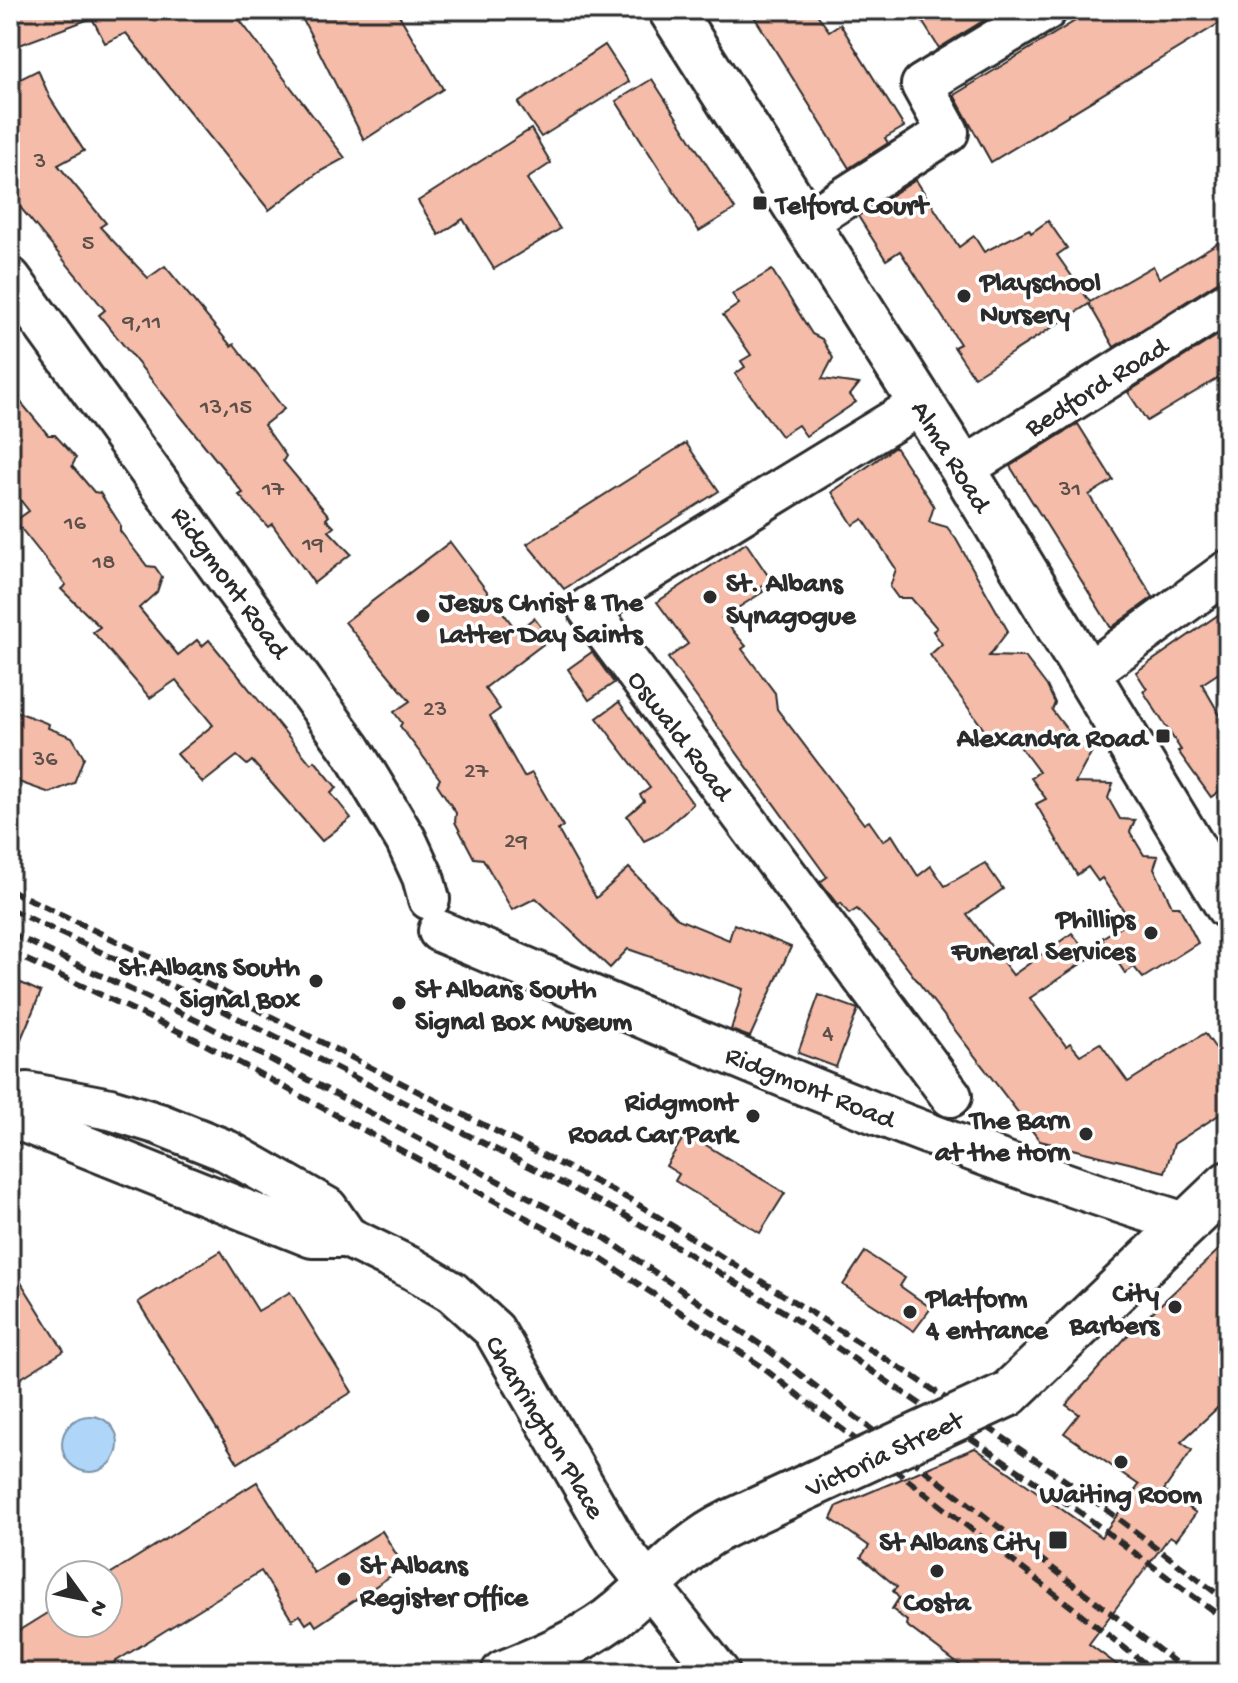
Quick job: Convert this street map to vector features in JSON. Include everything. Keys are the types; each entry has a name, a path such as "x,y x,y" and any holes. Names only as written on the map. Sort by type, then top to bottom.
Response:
{"main road":[{"name":"Alma Road","path":"671,10 963,469 1228,906"},
{"name":"Victoria Street","path":"504,1673 579,1640 611,1618 695,1542 729,1523 1008,1394 1228,1184"}],"street":[{"path":"805,223 948,132 922,85 1035,13"},
{"name":"Ridgmont Road","path":"10,278 351,749 406,840 423,877 434,915 936,1137 1093,1194 1188,1224"},
{"name":"Bedford Road","path":"963,469 1228,302"},
{"name":"Oswald Road","path":"921,404 588,608 951,1096"},
{"path":"1087,674 1228,571"},
{"name":"Charrington Place","path":"10,1097 27,1093 110,1109 227,1151 327,1208 347,1237"},
{"name":"Charrington Place","path":"10,1110 22,1121 312,1237 347,1237 452,1292 494,1330 619,1547 719,1673"}],"water":[{"path":"90,1416 110,1424 118,1444 110,1464 90,1472 70,1464 62,1444 70,1424"}],"building":[{"path":"36,10 232,10 345,158 319,172 269,210 126,33 105,43 92,18 17,46 10,20"},
{"path":"298,10 396,10 443,89 364,140"},
{"path":"750,10 814,10 829,31 840,24 904,127 885,138 888,143 849,168"},
{"path":"915,10 998,10 999,11 939,48"},
{"path":"1093,10 1228,10 1228,18 991,162 954,95"},
{"path":"605,45 629,82 541,137 518,103"},
{"path":"38,70 50,98 84,151 58,165 106,223 100,227 148,278 165,266 231,346 234,344 284,409 264,425 286,456 283,461 329,516 326,519 334,527 329,531 351,554 314,583 272,524 268,527 239,495 243,493 99,315 105,310 10,195 10,84"},
{"path":"652,79 735,209 699,231 616,101"},
{"path":"531,129 551,163 527,179 560,229 494,269 463,219 439,235 418,201"},
{"path":"916,180 959,247 974,236 984,252 1029,229 1031,233 1048,221 1067,248 1057,255 1090,302 1153,266 1159,278 1228,237 1228,279 1216,283 1114,347 1089,304 974,377 954,347 960,344 900,251 886,260 858,216"},
{"path":"772,270 812,334 822,339 833,358 822,379 859,384 850,395 856,402 806,436 798,425 781,436 735,374 745,367 741,361 751,355 723,315 739,304 732,294"},
{"path":"1228,329 1228,372 1147,421 1128,392"},
{"path":"10,389 48,435 55,435 76,458 72,466 94,492 100,493 120,524 120,531 147,566 155,567 162,577 157,592 139,608 178,655 197,640 202,646 209,640 311,764 315,761 337,788 331,793 351,818 322,841 252,761 247,765 237,756 203,783 177,754 213,725 176,680 150,698 93,632 100,627 61,589 66,585 15,521 29,511 10,487"},
{"path":"1078,424 1113,480 1089,495 1153,597 1111,628 1010,466"},
{"path":"686,443 719,491 564,589 527,544"},
{"path":"895,447 934,506 929,522 947,527 956,539 1008,631 989,656 1025,657 1047,686 1055,703 1052,710 1078,744 1098,740 1075,783 1113,784 1108,798 1120,819 1135,820 1130,832 1144,855 1158,856 1154,868 1172,906 1179,906 1198,943 1143,978 1134,967 1125,973 1102,938 1130,920 1102,878 1098,881 1088,867 1077,875 1036,804 1046,799 1031,778 1039,772 1009,732 993,742 930,655 942,644 933,631 937,628 911,598 898,598 890,587 896,569 863,519 853,525 832,492"},
{"path":"450,542 517,631 534,618 550,639 485,688 500,709 490,716 524,777 532,773 563,826 558,830 596,898 629,868 678,919 729,940 734,924 791,947 750,1037 731,1030 743,989 628,949 610,968 536,898 512,910 483,859 474,858 455,822 456,813 437,784 440,779 400,726 402,723 394,712 410,701 345,622"},
{"path":"746,543 771,580 760,587 763,592 722,618 746,646 742,649 775,693 777,709 864,824 869,821 883,841 892,835 918,876 931,866 945,886 985,863 1003,889 967,914 1013,975 1072,933 1091,957 1030,998 1066,1046 1070,1043 1080,1055 1100,1043 1128,1082 1205,1033 1218,1052 1228,1046 1228,1109 1174,1144 1165,1172 1040,1141 892,948 857,909 849,914 820,882 827,877 668,658 688,644 657,602"},
{"path":"1228,608 1228,667 1202,684 1228,729 1228,785 1211,797 1178,751 1181,750 1143,691 1147,689 1136,672"},
{"path":"592,652 614,683 589,700 568,669"},
{"path":"619,702 693,804 659,834 644,841 627,816 644,801 640,795 650,788 597,718"},
{"path":"10,709 72,737 84,757 74,783 50,793 10,779"},
{"path":"10,978 41,992 10,1065"},
{"path":"819,995 858,1009 836,1067 798,1053"},
{"path":"686,1133 785,1193 760,1233 675,1181 679,1174 666,1166"},
{"path":"1228,1241 1228,1398 1181,1442 1192,1450 1164,1490 1196,1513 1176,1540 1170,1536 1089,1644 1128,1673 970,1673 906,1625 907,1621 892,1609 899,1598 893,1591 897,1587 861,1557 869,1546 831,1519 837,1506 975,1448 1101,1537 1139,1485 1064,1433 1079,1414 1066,1405 1128,1335"},
{"path":"221,1251 258,1311 290,1292 352,1392 238,1463 138,1302"},
{"path":"865,1252 905,1278 900,1286 931,1308 914,1331 843,1285"},
{"path":"10,1265 64,1351 10,1385"},
{"path":"257,1482 314,1573 382,1531 404,1567 316,1626 312,1620 306,1624 300,1615 292,1620 261,1571 97,1673 10,1673 10,1636 44,1615 44,1639 124,1639 124,1565"}],"railway":[{"path":"10,890 221,991 631,1200 913,1376 1091,1498 1228,1602"},
{"path":"10,909 214,1006 623,1214 789,1315 1081,1513 1228,1622"},
{"path":"10,933 204,1024 605,1238 767,1349 1189,1673"},
{"path":"10,952 197,1040 595,1255 758,1364 1157,1673"}],"place":[{"name":"Telford Court","path":"760,203"},
{"name":"Playschool Nursery","path":"964,296"},
{"name":"St. Albans Synagogue","path":"710,597"},
{"name":"Jesus Christ & The Latter Day Saints","path":"423,616"},
{"name":"Alexandra Road","path":"1163,736"},
{"name":"Phillips Funeral Services","path":"1151,933"},
{"name":"St Albans South Signal Box","path":"316,981"},
{"name":"St Albans South Signal Box Museum","path":"399,1003"},
{"name":"Ridgmont Road Car Park","path":"753,1116"},
{"name":"The Barn at the Horn","path":"1086,1134"},
{"name":"City Barbers","path":"1175,1307"},
{"name":"Platform 4 entrance","path":"910,1312"},
{"name":"Waiting Room","path":"1121,1462"},
{"name":"St Albans City","path":"1058,1540"},
{"name":"Costa","path":"937,1571"},
{"name":"St Albans Register Office","path":"344,1579"}]}
